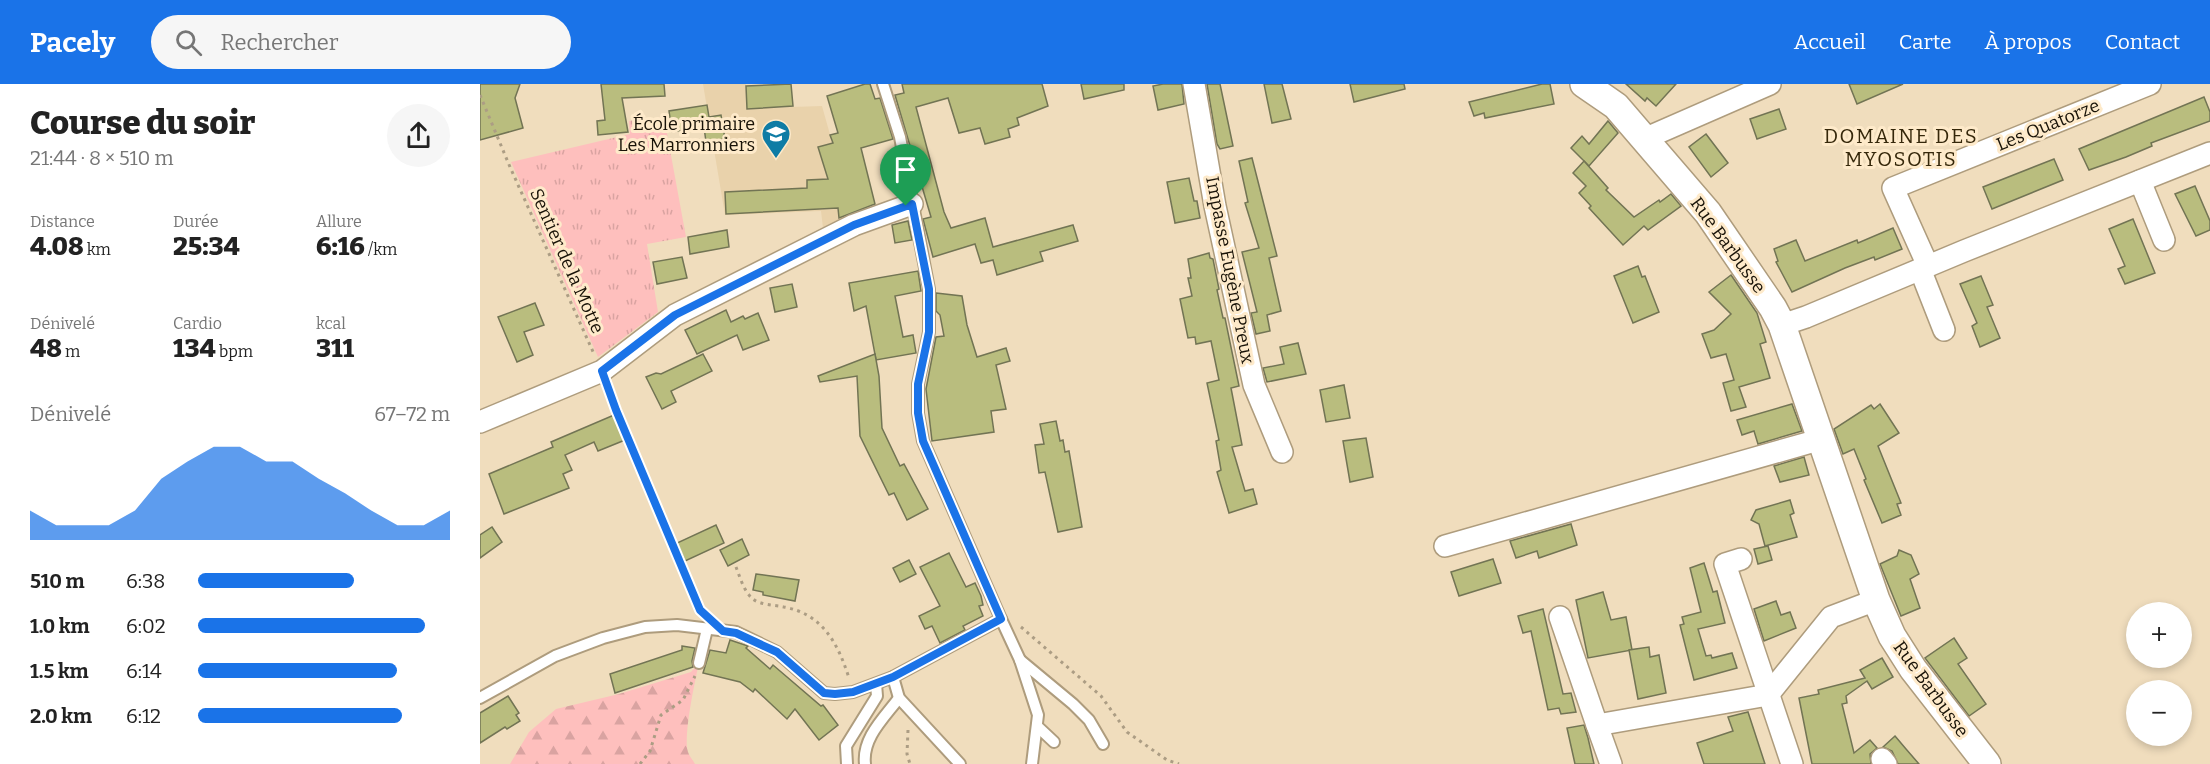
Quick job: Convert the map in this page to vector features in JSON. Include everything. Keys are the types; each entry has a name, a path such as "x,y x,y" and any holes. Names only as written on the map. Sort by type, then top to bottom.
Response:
{"street":[{"name":"Impasse Eugène Preux","path":"1194,84 1215,206 1254,385 1282,452"},
{"name":"Rue Barbusse","path":"1584,84 1616,106 1708,213 1773,308 1782,325 1876,600 1892,636 1913,669 1987,764"},
{"name":"Les Quatorze","path":"1944,330 1924,268 1893,188 2150,84"},
{"path":"1644,139 1758,86"},
{"path":"1782,325 2210,153"},
{"path":"2140,181 2164,240"},
{"path":"480,422 602,371 675,315 854,225 912,204"},
{"path":"1445,546 1822,439"},
{"path":"1741,559 1725,564 1792,764"},
{"path":"1597,725 1768,695 1831,617 1876,600"},
{"path":"1560,617 1611,764"}],"lane":[{"path":"883,84 900,137 929,289 929,332 918,384 918,413 923,441 1020,660 1038,715 1032,764"},
{"path":"480,698 555,656 603,638 645,627 677,624 736,633 777,652 824,693 853,692 893,677 1001,619"},
{"path":"699,663 707,629"},
{"path":"1020,660 1089,720 1103,744"},
{"path":"893,677 899,698 960,764"},
{"path":"847,764 846,746 877,696 876,684"},
{"path":"865,764 867,741 899,698"},
{"path":"1038,727 1054,742"}],"path":[{"name":"Sentier de la Motte","path":"480,95 602,371 616,410 700,610 723,631"},
{"path":"736,567 748,594 755,601 792,608 810,615 826,629 841,653 853,692"},
{"path":"1001,619 1016,623 1101,696 1127,732 1167,760 1179,764"},
{"path":"640,764 650,751 661,714 683,700 699,663"},
{"path":"909,709 907,754 910,764"}],"shaded area":[{"name":"École primaire Les Marronniers","path":"703,84 746,84 746,96 760,108 822,106 854,220 823,228 821,211 725,215"}],"green space":[{"path":"664,117 686,237 647,244 658,312 598,357 511,162 630,134 629,121"},
{"path":"699,663 687,734 688,752 695,764 510,764 529,732 556,709 619,694 691,672"}],"building":[{"path":"480,84 520,84 515,98 523,128 480,140"},
{"path":"601,84 664,84 665,96 622,98 628,132 598,135 597,121 605,120"},
{"path":"791,84 793,106 747,109 746,86"},
{"path":"870,84 875,99 880,98 893,139 861,148 875,204 839,218 838,208 726,214 725,192 807,188 807,180 828,179 818,147 833,143 830,135 838,133 827,96"},
{"path":"902,84 1042,84 1048,106 1017,118 1019,125 1008,129 1010,137 985,144 980,128 959,133 948,98 916,107 944,212 951,228 985,218 993,247 1073,225 1078,241 1040,252 1043,261 997,275 993,260 981,263 975,244 933,257 923,219 931,217 895,95 904,93"},
{"path":"1081,84 1124,84 1124,90 1084,99"},
{"path":"1182,84 1184,104 1158,110 1153,86"},
{"path":"1207,84 1220,84 1233,146 1220,149 1217,144"},
{"path":"1264,84 1282,84 1291,119 1272,123"},
{"path":"1350,84 1404,84 1405,89 1354,102"},
{"path":"1550,84 1554,104 1485,118 1484,113 1474,116 1469,102"},
{"path":"1626,84 1676,84 1656,106 1647,98 1645,101"},
{"path":"1849,84 1903,84 1857,104"},
{"path":"2204,97 2210,112 2210,121 2151,143 2152,146 2126,157 2089,170 2079,149"},
{"path":"707,105 709,117 721,115 725,139 706,142 704,127 672,132 669,111"},
{"path":"1779,109 1786,129 1757,139 1750,119"},
{"path":"1608,121 1618,133 1589,166 1571,148 1582,136 1589,144"},
{"path":"1706,134 1728,163 1711,177 1689,147"},
{"path":"1252,158 1277,256 1269,258 1281,311 1267,315 1270,331 1256,334 1251,313 1257,312 1242,252 1259,248 1245,203 1248,202 1239,161"},
{"path":"2054,159 2063,180 1992,209 1983,187"},
{"path":"1584,161 1608,188 1606,190 1634,217 1671,194 1681,206 1648,230 1644,226 1623,245 1589,208 1591,206 1579,193 1586,186 1573,173"},
{"path":"1189,178 1200,218 1175,223 1167,182"},
{"path":"2195,186 2210,221 2210,230 2196,236 2175,194"},
{"path":"2133,219 2155,273 2125,284 2118,269 2125,266 2109,229"},
{"path":"908,221 912,240 895,243 892,225"},
{"path":"1893,228 1902,249 1875,260 1874,257 1845,268 1792,292 1776,262 1778,261 1774,249 1796,240 1805,261"},
{"path":"727,230 729,247 690,254 688,237"},
{"path":"1209,253 1210,258 1213,259 1219,289 1217,290 1239,386 1231,388 1242,445 1232,447 1245,491 1253,489 1257,504 1229,513 1217,472 1221,470 1216,441 1219,440 1207,383 1219,380 1211,341 1196,344 1195,337 1188,338 1180,299 1192,296 1188,278 1191,278 1188,259"},
{"path":"682,257 687,278 657,284 653,262"},
{"path":"1638,266 1642,277 1645,276 1659,312 1633,323 1614,276"},
{"path":"918,271 921,291 895,296 903,337 913,335 916,353 876,360 866,306 854,311 849,283"},
{"path":"1731,275 1757,313 1766,342 1760,344 1770,378 1739,387 1746,407 1731,411 1723,383 1734,380 1726,354 1711,358 1702,334 1714,330 1731,314 1709,292"},
{"path":"1981,276 1993,305 1987,307 2000,338 1980,347 1972,326 1977,323 1960,284"},
{"path":"792,284 797,307 775,312 770,288"},
{"path":"936,293 962,296 967,325 977,357 1006,348 1010,361 996,365 1006,409 991,411 994,432 932,441 926,389 936,337 944,336 940,315 936,311"},
{"path":"535,303 544,325 524,332 533,355 517,362 498,317"},
{"path":"726,310 731,322 743,316 745,319 758,313 769,340 743,350 737,335 697,354 685,330"},
{"path":"1298,343 1306,374 1267,382 1263,368 1284,364 1280,347"},
{"path":"703,354 712,371 671,391 676,402 662,409 646,377 656,373 661,374"},
{"path":"875,354 879,376 882,428 900,466 904,464 928,509 907,520 894,493 889,495 860,436 857,376 820,382 818,376"},
{"path":"1344,385 1350,418 1326,422 1320,390"},
{"path":"1792,404 1802,431 1758,444 1754,431 1742,435 1737,420"},
{"path":"1880,404 1899,433 1878,446 1901,503 1897,504 1901,515 1882,523 1854,449 1843,454 1834,429 1871,405 1874,409"},
{"path":"614,415 625,440 598,451 594,442 565,455 572,470 563,474 569,488 504,514 489,474 553,447 551,442"},
{"path":"1056,421 1060,441 1063,440 1065,452 1069,451 1082,527 1058,532 1045,472 1039,473 1035,445 1044,444 1040,424"},
{"path":"1366,438 1373,477 1350,482 1343,441"},
{"path":"1804,457 1809,475 1780,482 1774,466"},
{"path":"1790,500 1794,513 1790,515 1797,537 1765,546 1759,524 1751,520 1756,510"},
{"path":"1571,524 1577,545 1539,558 1537,551 1516,558 1510,541"},
{"path":"716,525 724,543 685,561 677,543"},
{"path":"492,527 502,542 480,558 480,535"},
{"path":"742,539 749,555 728,566 720,550"},
{"path":"1768,546 1772,560 1758,564 1754,549"},
{"path":"1899,550 1911,555 1919,574 1910,579 1920,608 1901,616 1880,564 1897,556"},
{"path":"949,553 966,587 975,583 981,596 983,605 979,606 983,616 963,626 965,630 940,643 932,626 925,629 919,616 940,606 920,567"},
{"path":"1493,559 1501,583 1459,596 1451,572"},
{"path":"909,560 916,574 900,582 893,568"},
{"path":"1704,563 1713,592 1717,591 1725,623 1698,629 1706,656 1711,655 1712,658 1732,653 1737,668 1694,680 1680,625 1684,624 1682,617 1701,612 1690,568"},
{"path":"756,574 799,580 795,601 763,595 763,592 753,590"},
{"path":"1603,592 1611,620 1626,617 1632,650 1588,658 1576,600"},
{"path":"1776,601 1781,615 1790,612 1796,628 1764,641 1754,609"},
{"path":"1543,609 1563,694 1571,693 1576,712 1561,714 1559,708 1548,710 1531,631 1523,633 1518,616"},
{"path":"1954,638 1967,658 1958,664 1986,704 1969,716 1925,658"},
{"path":"730,640 748,646 746,648 770,669 773,665 821,706 823,705 838,725 819,740 795,709 787,719 755,689 753,692 740,682 703,673 710,650 726,653"},
{"path":"682,646 695,648 693,667 615,693 610,674 682,650"},
{"path":"1649,647 1650,657 1659,655 1666,693 1638,699 1629,650"},
{"path":"1882,658 1893,677 1872,689 1867,681 1846,696 1847,703 1842,704 1854,753 1870,740 1877,748 1870,754 1871,764 1812,764 1799,698 1819,694 1818,690 1865,678 1860,670"},
{"path":"508,696 519,713 516,715 520,721 507,729 505,727 480,743 480,713"},
{"path":"1748,712 1765,764 1704,764 1697,743 1733,731 1728,717"},
{"path":"1584,725 1594,764 1575,764 1567,728"},
{"path":"1895,736 1919,764 1898,764 1892,751 1883,747"}],"place":[{"name":"École primaire Les Marronniers","path":"776,160"}],"district":[{"name":"DOMAINE DES MYOSOTIS","path":"1901,148"}],"route":[{"path":"912,204 929,289 929,332 918,384 918,413 923,441 1001,619 893,677 853,692 824,693 777,652 736,633 723,631 700,610 616,410 602,371 675,315 854,225 906,206 912,204"}]}
